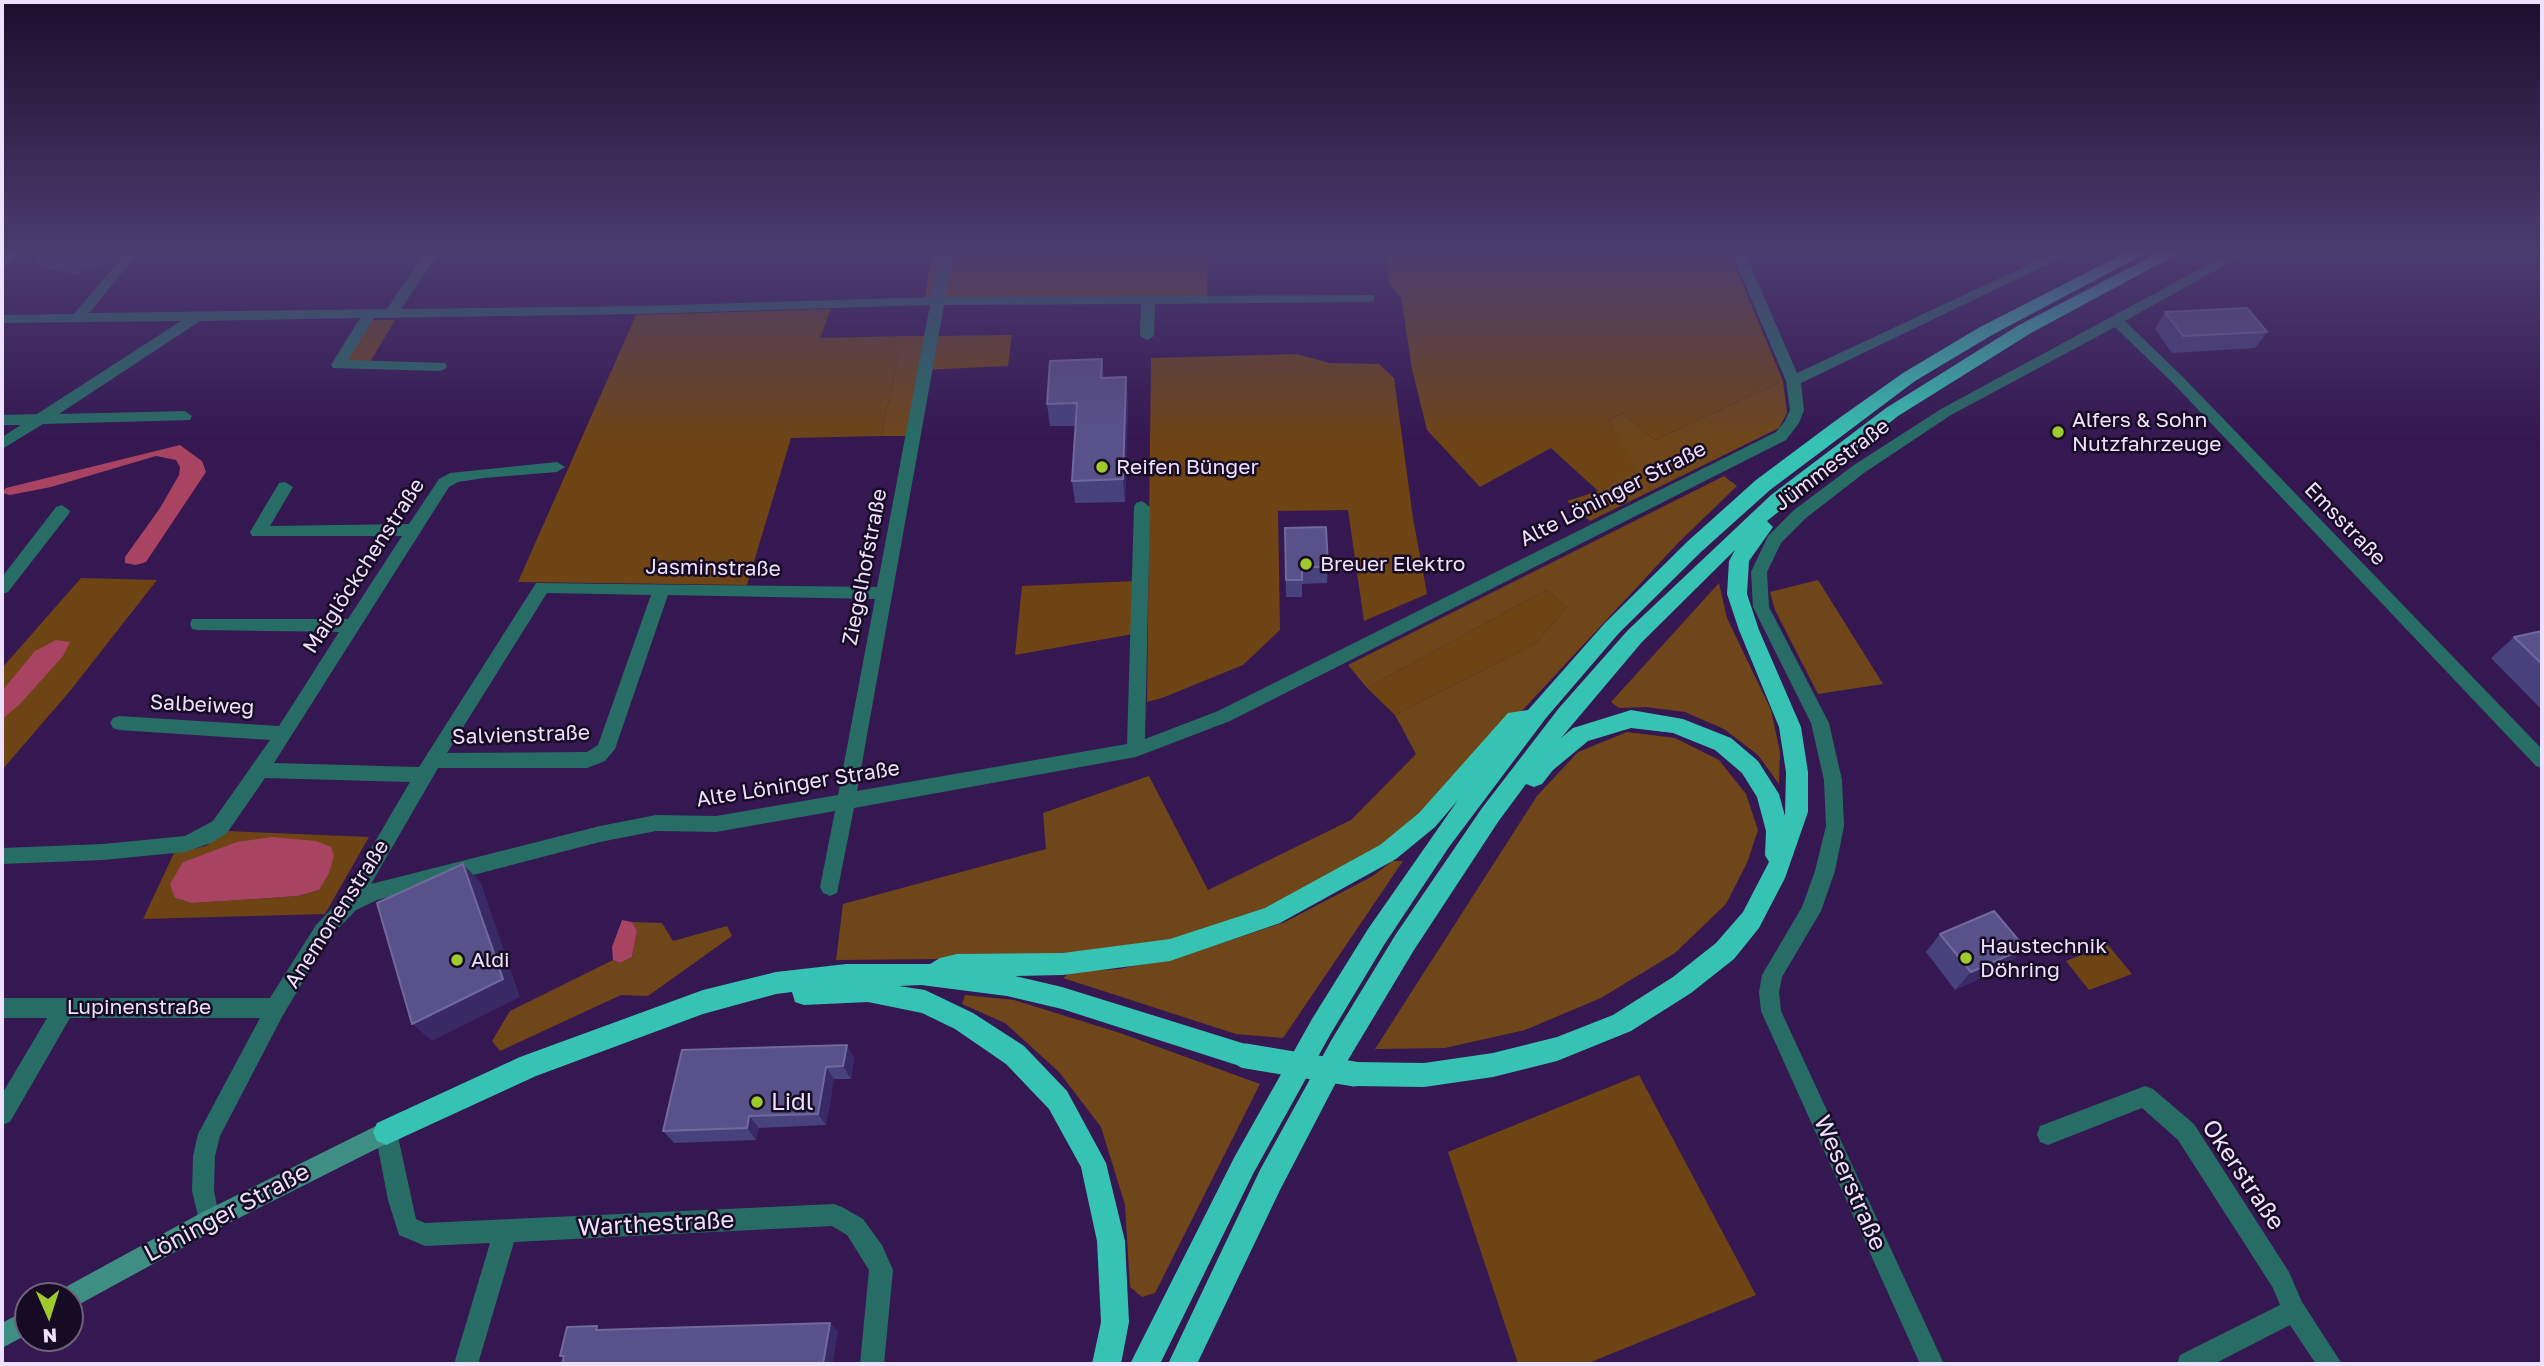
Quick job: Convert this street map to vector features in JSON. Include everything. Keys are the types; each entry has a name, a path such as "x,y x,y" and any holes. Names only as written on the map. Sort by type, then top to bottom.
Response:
{"highway":[{"path":"1145,1364 1244,1165 1321,1027 1441,840 1538,712 1612,628 1695,546 1763,485 1909,377 2018,315"},
{"path":"1182,1364 1270,1180 1341,1048 1405,942 1490,815 1567,714 1635,636 1778,500 1850,444 1935,384 2052,315"},
{"path":"386,1132 529,1066 703,1002 776,984 846,975 921,974 1007,985 1062,998 1246,1056 1354,1074 1424,1075 1493,1065 1557,1049 1622,1023 1682,985 1724,951 1751,920 1777,871 1797,812 1797,772 1787,717 1749,630 1737,594 1739,561 1753,537 1785,505 1849,453 1850,444"},
{"path":"921,974 957,965 1063,964 1170,950 1272,916 1388,852 1427,820 1516,719 1538,712"},
{"path":"1490,815 1512,806 1545,764 1581,734 1631,719 1675,725 1723,744 1750,767 1768,794 1777,831 1777,871"},
{"path":"637,1025 768,998 813,992 868,991 925,1002 964,1021 1015,1055 1058,1100 1093,1163 1111,1241 1115,1322 1107,1364"}],"street":[{"path":"78,318 81,315"},
{"path":"369,315 338,365 440,366"},
{"path":"2,319 375,315"},
{"name":"Ziegelhofstraße","path":"830,887 935,315"},
{"path":"1147,336 1148,315"},
{"name":"Alte Löninger Straße","path":"349,904 373,892 600,834 656,823 716,824 1136,750 1224,716 1781,436 1792,424 1797,410 1793,381 1764,315"},
{"path":"1793,381 1934,315"},
{"name":"Jümmestraße","path":"1769,1001 1772,975 1811,911 1825,871 1835,826 1833,780 1820,723 1761,607 1759,572 1767,550 1800,514 1859,469 1946,412 2124,315"},
{"path":"2,444 196,317"},
{"name":"Emsstraße","path":"2114,320 2125,327 2161,363 2542,761"},
{"path":"2,420 185,416"},
{"name":"Maiglöckchenstraße","path":"2,856 103,852 185,844 220,827 354,626 444,483 455,477 557,467"},
{"path":"285,487 258,532 415,530"},
{"path":"1136,750 1142,507"},
{"path":"2,588 62,510"},
{"name":"Jasminstraße","path":"542,587 883,593"},
{"name":"Anemonenstraße","path":"209,1221 203,1180 204,1156 209,1134 276,1008 323,931 349,904 429,768 542,587"},
{"name":"Salvienstraße","path":"429,768 587,760 599,756 606,749 661,591"},
{"path":"198,624 354,626"},
{"name":"Salbeiweg","path":"119,723 282,733"},
{"path":"260,770 429,768"},
{"name":"Weserstraße","path":"1769,1001 1775,1021 1932,1364"},
{"path":"2,1114 65,1006"},
{"name":"Lupinenstraße","path":"2,1008 276,1008"},
{"name":"Okerstraße","path":"2049,1134 2145,1096 2186,1132 2281,1280 2294,1310"},
{"name":"Löninger Straße","path":"84,1289 209,1221 386,1132"},
{"name":"Warthestraße","path":"386,1132 407,1227 425,1235 834,1215 855,1227 874,1252 881,1270 873,1364"},
{"path":"466,1364 505,1232"},
{"path":"2189,1364 2294,1310 2330,1364"}],"shaded area":[{"path":"636,315 829,315 820,338 903,336 881,436 791,438 747,585 518,582"},
{"path":"1404,315 1755,315 1783,381 1655,440 1622,413 1608,421 1637,469 1598,491 1551,448 1480,487 1427,430 1412,369"},
{"path":"367,320 395,320 370,362 344,362"},
{"path":"1012,335 1008,366 920,370 927,336"},
{"path":"903,336 927,336 907,436 881,436"},
{"path":"1297,354 1329,363 1379,364 1394,378 1413,518 1427,594 1364,621 1348,510 1278,511 1280,630 1243,665 1147,702 1151,358"},
{"path":"1783,381 1787,413 1779,428 1590,521 1567,501 1598,491 1636,469 1608,421 1622,413 1655,440"},
{"path":"180,445 202,461 206,472 146,562 136,565 125,563 125,557 160,508 179,475 180,467 176,460 156,456 51,487 10,495 2,493 6,488"},
{"path":"1724,476 1737,486 1679,542 1425,815 1389,841 1273,906 1173,941 1066,958 836,960 843,904 1046,849 1043,813 1149,776 1208,890 1351,820 1416,754 1395,715 1536,643 1567,607 1546,590 1367,688 1348,665"},
{"path":"81,578 157,580 70,691 2,770 2,668"},
{"path":"1818,580 1883,684 1818,694 1775,610 1770,592"},
{"path":"1135,581 1133,634 1015,655 1022,586"},
{"path":"1719,583 1727,618 1771,710 1780,752 1779,784 1758,755 1724,729 1685,712 1646,707 1619,708 1611,702"},
{"path":"1546,590 1567,607 1536,643 1395,715 1367,688"},
{"path":"56,640 70,642 63,656 20,704 2,719 2,691 35,651"},
{"path":"1627,732 1675,738 1719,760 1746,794 1758,830 1747,863 1726,904 1675,953 1601,998 1525,1030 1445,1048 1375,1049 1537,796 1578,752"},
{"path":"226,831 369,837 325,914 143,919 174,853 206,846","holes":["212,852 319,890 298,896 191,903 175,898 183,862"]},
{"path":"272,837 316,841 331,847 334,856 329,873 319,890 298,896 191,903 175,898 170,884 183,862 237,842"},
{"path":"1392,861 1403,861 1283,1038 1236,1034 1063,978 1071,972 1119,969 1186,955 1285,922 1373,876"},
{"path":"622,920 632,922 637,931 632,957 620,963 613,960 612,947"},
{"path":"632,922 662,923 673,941 727,926 732,936 648,996 621,995 500,1051 492,1041 510,1011 613,960 620,963 632,957 637,931"},
{"path":"2108,945 2132,974 2089,990 2066,961"},
{"path":"965,995 1014,1000 1120,1033 1260,1084 1155,1293 1142,1297 1130,1287 1125,1205 1101,1127 1059,1072 1005,1023 962,1004"},
{"path":"1639,1075 1756,1295 1586,1364 1518,1364 1448,1152"}],"building":[{"path":"2167,315 2253,315 2267,332 2183,336"},
{"name":"Reifen Bünger","path":"1102,359 1101,378 1126,377 1123,479 1072,481 1077,403 1047,404 1050,361"},
{"name":"Breuer Elektro","path":"1326,527 1328,567 1302,567 1302,580 1286,580 1285,528"},
{"path":"2542,631 2542,664 2514,637"},
{"name":"Aldi","path":"463,864 503,979 412,1024 377,903"},
{"path":"1994,911 2025,948 1971,972 1940,934"},
{"name":"Lidl","path":"847,1045 843,1066 826,1067 818,1114 749,1116 747,1128 663,1131 682,1050"},
{"path":"830,1323 823,1364 562,1364 564,1356 560,1356 567,1327 597,1326 596,1330"}],"place":[{"name":"Alfers & Sohn Nutzfahrzeuge","path":"2058,432"},
{"name":"Reifen Bünger","path":"1102,467"},
{"name":"Breuer Elektro","path":"1306,564"},
{"name":"Haustechnik Döhring","path":"1966,958"},
{"name":"Aldi","path":"457,960"},
{"name":"Lidl","path":"757,1102"}]}
